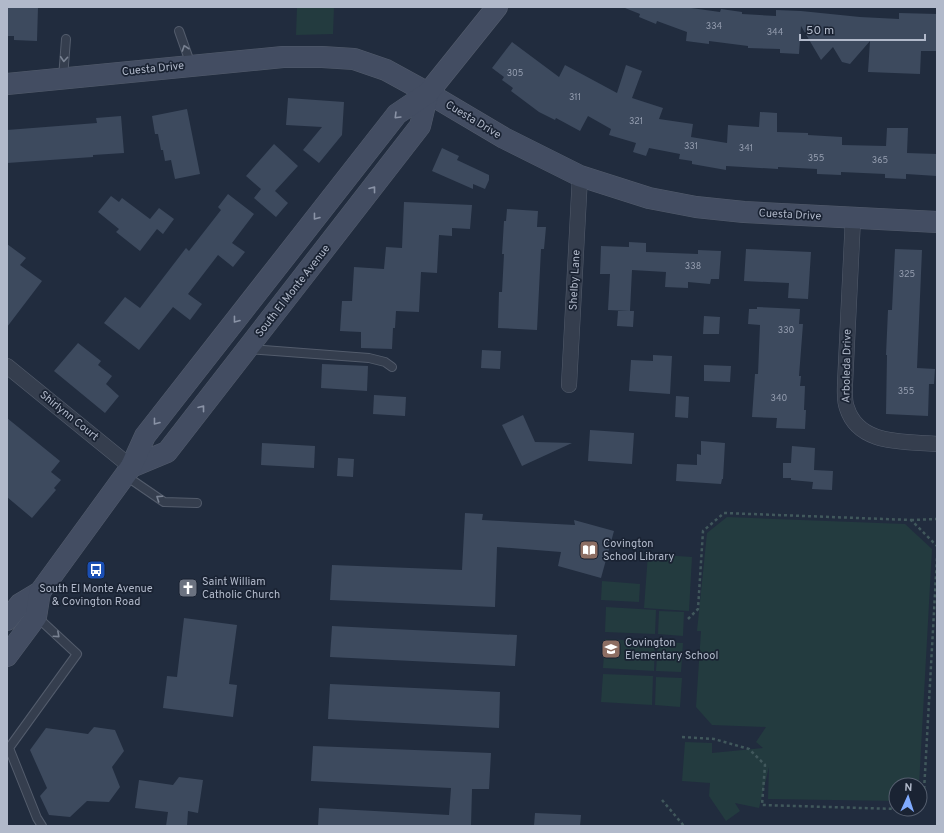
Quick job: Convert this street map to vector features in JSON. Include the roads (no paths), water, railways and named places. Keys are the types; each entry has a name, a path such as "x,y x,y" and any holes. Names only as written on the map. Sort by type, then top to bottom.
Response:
{"main road":[{"name":"South El Monte Avenue","path":"7,656 28,610 128,471 146,436 397,114 428,93 498,7"},
{"name":"Cuesta Drive","path":"7,84 283,56 354,59 386,70 504,138 580,176 649,198 696,207 744,212 937,222"},
{"name":"South El Monte Avenue","path":"128,471 167,452 420,126 428,93"},
{"name":"South El Monte Avenue","path":"7,620 28,610"}],"street":[{"name":"Shelby Lane","path":"569,385 580,176"},
{"name":"Arboleda Drive","path":"853,218 845,384 846,408 855,425 868,435 883,440 937,444"},
{"name":"Shirlynn Court","path":"7,366 128,471"}],"lane":[{"path":"179,31 191,66"},
{"path":"63,78 66,39"},
{"path":"248,349 369,358 385,362 392,367"},
{"path":"128,471 164,502 197,503"},
{"path":"28,610 77,654 9,748 37,818 42,826"}],"place":[{"name":"Covington School Library","path":"589,550"},
{"name":"South El Monte Avenue & Covington Road","path":"96,570"},
{"name":"Saint William Catholic Church","path":"188,588"},
{"name":"Covington Elementary School","path":"611,649"}]}
